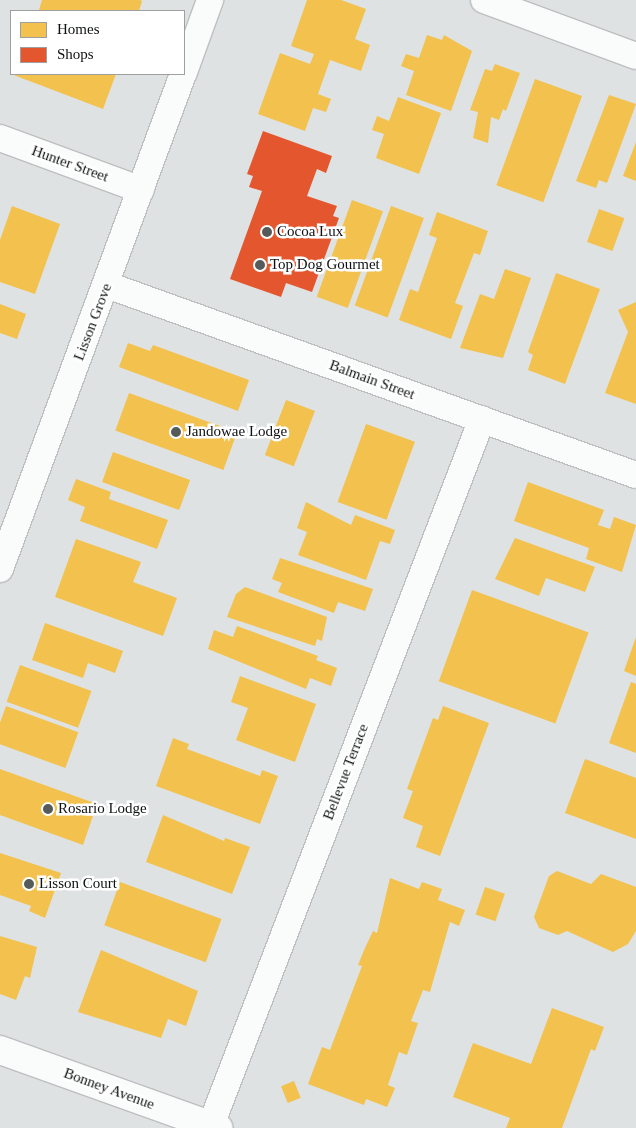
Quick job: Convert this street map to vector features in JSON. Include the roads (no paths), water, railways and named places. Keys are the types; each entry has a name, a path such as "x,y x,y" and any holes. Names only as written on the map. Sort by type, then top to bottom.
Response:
{"street":[{"name":"Lisson Grove","path":"185,68 210,0"},
{"path":"484,0 636,56"},
{"name":"Lisson Grove","path":"2,558 107,285 182,75"},
{"name":"Hunter Street","path":"0,138 141,190"},
{"name":"Balmain Street","path":"107,285 636,475"},
{"name":"Bellevue Terrace","path":"215,1127 482,419"},
{"name":"Bonney Avenue","path":"0,1050 177,1121 215,1127"}],"place":[{"name":"Cocoa Lux","path":"267,232"},
{"name":"Top Dog Gourmet","path":"260,265"},
{"name":"Jandowae Lodge","path":"176,432"},
{"name":"Rosario Lodge","path":"48,809"},
{"name":"Lisson Court","path":"29,884"}]}
